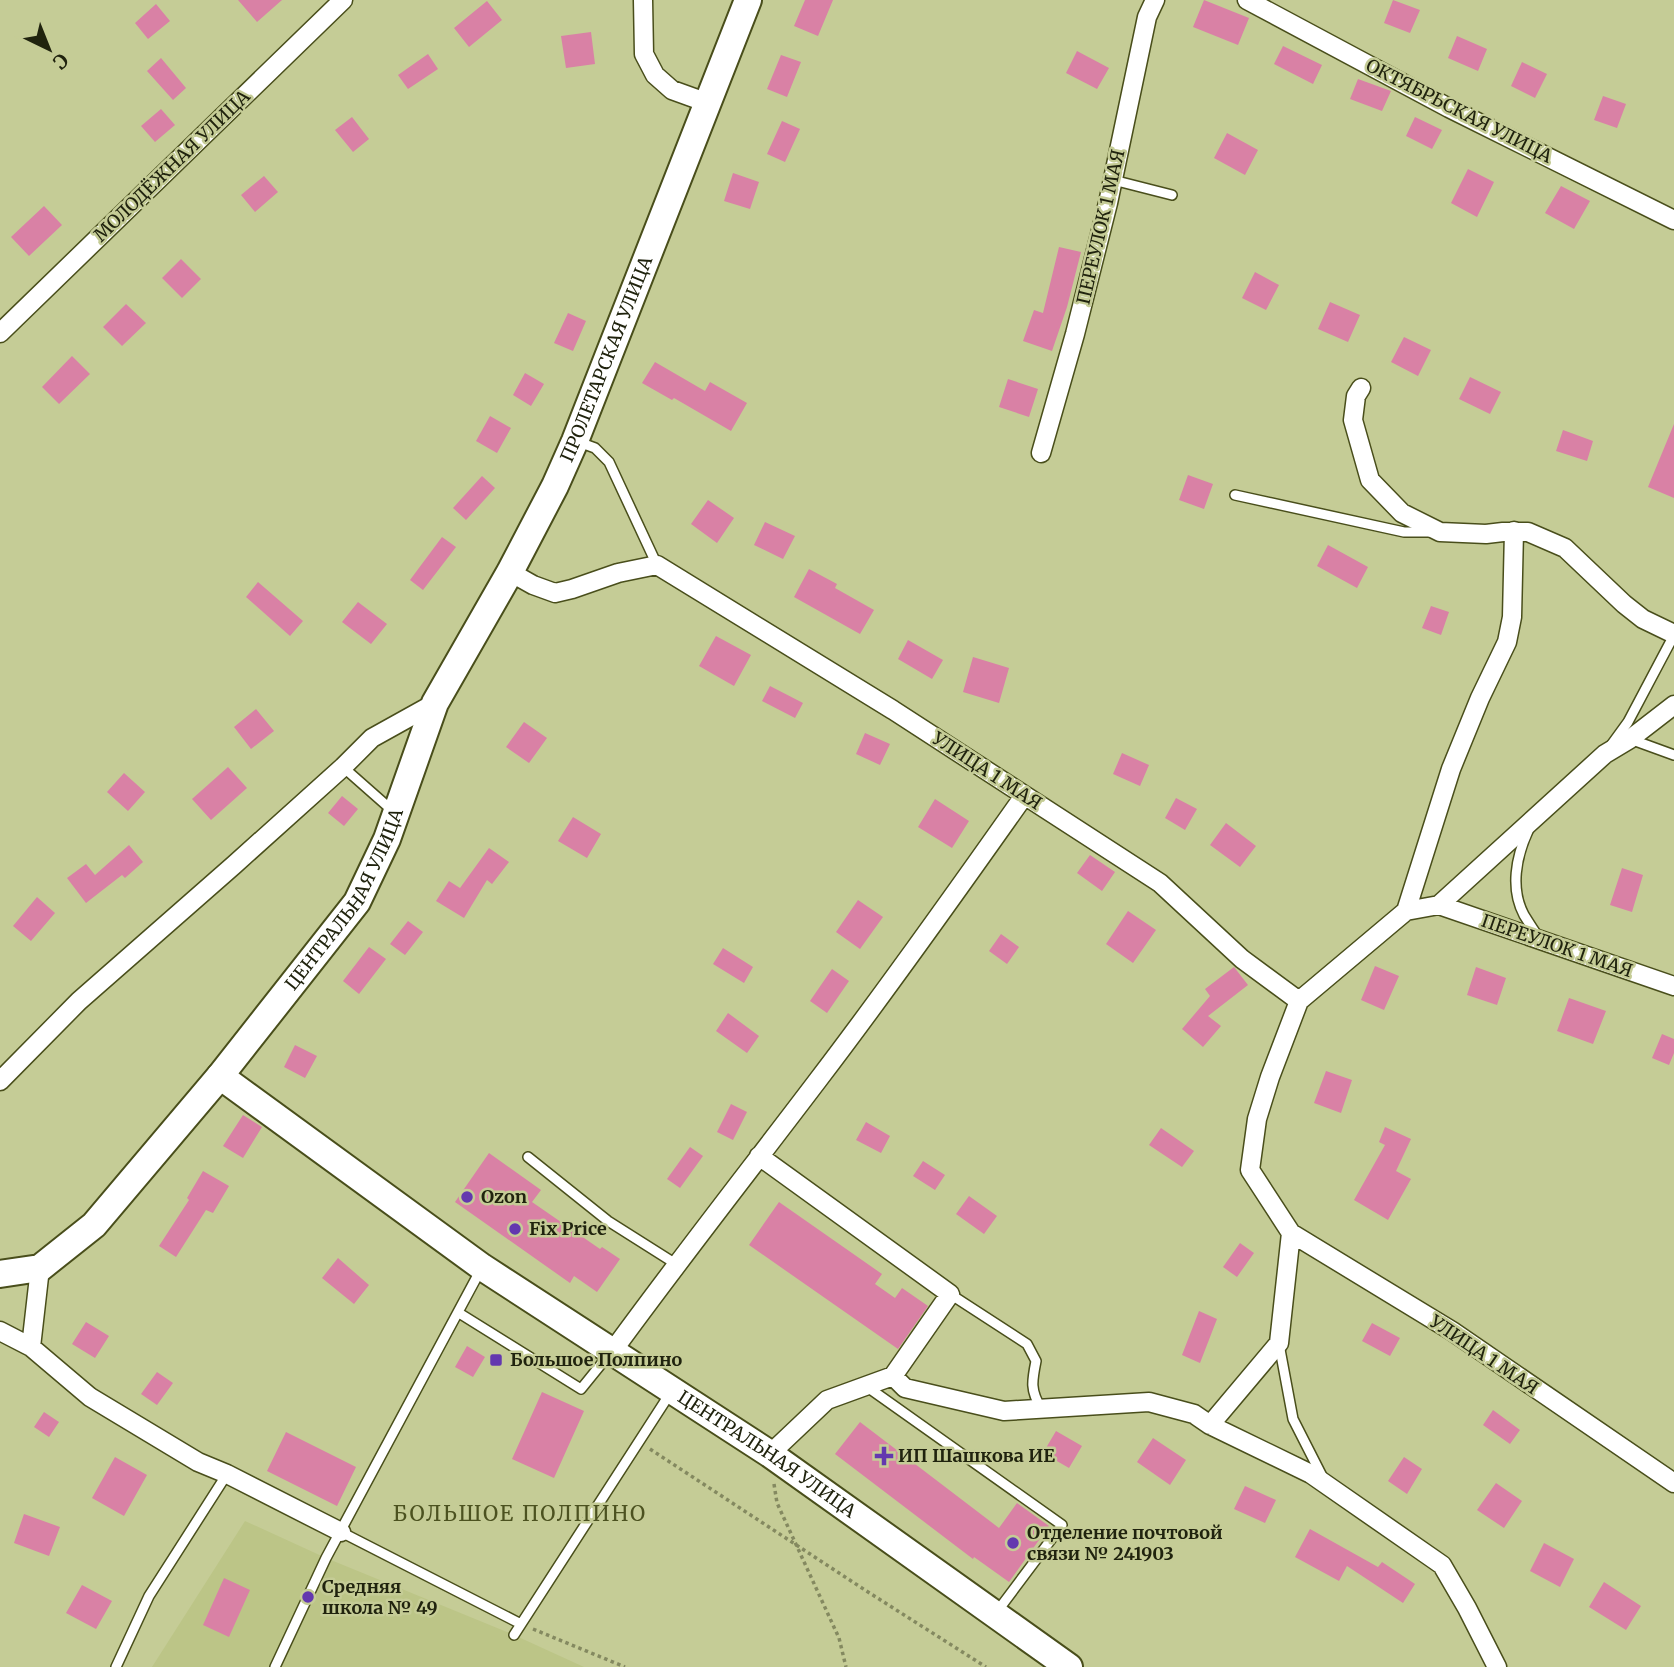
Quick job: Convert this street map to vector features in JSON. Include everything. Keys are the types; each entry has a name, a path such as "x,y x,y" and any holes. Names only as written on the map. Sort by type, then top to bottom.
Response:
{"street":[{"name":"МОЛОДЁЖНАЯ УЛИЦА","path":"0,333 343,0"},
{"path":"643,0 644,54 655,75 672,90 708,103"},
{"name":"ПРОЛЕТАРСКАЯ УЛИЦА","path":"435,703 510,572 555,486 748,0"},
{"name":"ПЕРЕУЛОК 1 МАЯ","path":"1041,453 1075,334 1113,180 1147,17 1155,0"},
{"name":"ОКТЯБРЬСКАЯ УЛИЦА","path":"1247,0 1449,108 1674,220"},
{"path":"1362,388 1356,396 1353,420 1370,480 1402,513 1440,532 1528,532 1564,548 1624,604 1643,619 1674,635"},
{"path":"1406,911 1451,769 1480,698 1507,642 1511,617 1514,531"},
{"path":"510,572 555,593 618,573 657,565"},
{"name":"УЛИЦА 1 МАЯ","path":"657,565 894,710 1160,883 1242,959 1299,1000"},
{"path":"0,1081 79,1001 343,767 372,738 435,703"},
{"name":"ЦЕНТРАЛЬНАЯ УЛИЦА","path":"40,1268 93,1225 220,1076 357,902 387,839 435,703"},
{"path":"1210,1425 1279,1342 1291,1233 1250,1170 1257,1119 1299,1000 1406,911 1439,905 1605,754 1630,739 1674,705"},
{"path":"611,1352 911,956 1024,796"},
{"name":"ПЕРЕУЛОК 1 МАЯ","path":"1439,905 1674,986"},
{"name":"ЦЕНТРАЛЬНАЯ УЛИЦА","path":"220,1076 482,1267 771,1454 1069,1667"},
{"path":"759,1156 950,1294 893,1376 827,1400 771,1454"},
{"name":"УЛИЦА 1 МАЯ","path":"1291,1233 1452,1332 1674,1483"},
{"path":"0,1273 40,1268 31,1347"},
{"path":"0,1331 31,1347 90,1396 198,1462 341,1532"},
{"path":"893,1376 905,1388 1004,1410 1149,1402 1194,1414 1210,1425 1311,1474 1442,1565 1497,1667"}],"lane":[{"path":"1113,180 1172,195"},
{"path":"575,441 595,448 609,462 657,565"},
{"path":"1235,495 1404,532 1440,532"},
{"path":"1605,754 1628,722 1674,635"},
{"path":"1630,739 1674,755"},
{"path":"343,767 396,814"},
{"path":"1534,819 1524,840 1515,883 1523,913 1540,940"},
{"path":"528,1157 608,1221 676,1264"},
{"path":"275,1667 326,1558 482,1267"},
{"path":"950,1294 1027,1344 1036,1361 1031,1383 1035,1399 1041,1408"},
{"path":"459,1313 581,1389 611,1352"},
{"path":"1279,1342 1293,1419 1326,1485"},
{"path":"866,1386 1062,1525 995,1614"},
{"path":"514,1635 671,1391"},
{"path":"116,1667 149,1596 227,1474"},
{"path":"341,1532 521,1624"}],"path":[{"path":"639,1442 986,1667"},
{"path":"771,1454 776,1503 839,1638 846,1667"},
{"path":"521,1624 625,1667"}],"shaded area":[{"name":"Средняя школа № 49","path":"245,1521 326,1558 514,1635 584,1667 152,1667"}],"building":[{"path":"238,0 282,0 257,22"},
{"path":"805,0 833,0 818,36 794,26"},
{"path":"1204,0 1249,18 1238,45 1193,27"},
{"path":"1393,0 1420,10 1410,33 1384,23"},
{"path":"487,1 502,20 469,47 454,28"},
{"path":"156,4 170,21 148,39 135,23"},
{"path":"591,32 595,64 566,68 561,36"},
{"path":"1457,36 1487,49 1478,71 1448,58"},
{"path":"1283,46 1322,65 1313,84 1274,64"},
{"path":"1077,51 1109,68 1097,89 1066,73"},
{"path":"428,54 438,69 408,89 398,75"},
{"path":"781,55 801,62 787,97 767,89"},
{"path":"161,58 186,88 173,100 147,71"},
{"path":"1522,62 1547,74 1535,98 1511,86"},
{"path":"1358,79 1391,91 1382,111 1350,99"},
{"path":"1603,96 1626,104 1617,128 1594,120"},
{"path":"161,109 175,125 155,142 141,126"},
{"path":"352,117 369,139 353,152 335,130"},
{"path":"1415,117 1442,130 1432,149 1406,136"},
{"path":"782,121 800,129 785,162 767,154"},
{"path":"1227,133 1258,150 1245,175 1214,158"},
{"path":"1468,169 1494,182 1477,217 1451,203"},
{"path":"733,173 759,182 750,209 724,201"},
{"path":"264,176 278,192 255,212 241,195"},
{"path":"1561,186 1590,201 1574,229 1545,213"},
{"path":"44,206 62,225 29,256 11,237"},
{"path":"1059,247 1081,252 1052,351 1023,341 1034,310 1043,313"},
{"path":"181,259 201,279 182,298 162,278"},
{"path":"1255,272 1279,285 1266,310 1242,298"},
{"path":"1330,302 1360,315 1348,342 1318,329"},
{"path":"126,304 146,323 122,346 103,327"},
{"path":"568,313 586,321 573,351 554,343"},
{"path":"1404,337 1431,350 1418,376 1391,362"},
{"path":"72,356 90,374 59,404 42,387"},
{"path":"655,362 705,391 710,382 747,403 731,431 642,383"},
{"path":"525,373 544,384 531,406 513,395"},
{"path":"1470,377 1501,392 1490,414 1459,399"},
{"path":"1008,379 1038,389 1029,417 999,407"},
{"path":"490,416 511,428 497,453 476,441"},
{"path":"1674,424 1674,498 1648,487"},
{"path":"1563,430 1593,441 1587,461 1556,451"},
{"path":"1188,475 1213,484 1204,509 1179,500"},
{"path":"482,476 495,488 466,520 453,508"},
{"path":"708,500 734,518 717,543 691,524"},
{"path":"765,522 795,536 783,559 754,545"},
{"path":"442,537 456,547 423,590 410,580"},
{"path":"1328,545 1368,567 1357,588 1317,566"},
{"path":"809,569 837,584 835,588 874,610 860,634 794,597"},
{"path":"258,582 303,621 290,636 246,597"},
{"path":"358,602 387,624 371,644 342,622"},
{"path":"1431,606 1449,612 1441,635 1422,628"},
{"path":"716,636 751,655 734,686 699,666"},
{"path":"908,640 943,660 932,679 898,659"},
{"path":"973,657 1009,668 999,703 963,692"},
{"path":"770,686 803,703 795,718 762,701"},
{"path":"256,709 274,731 251,749 234,727"},
{"path":"524,722 547,738 529,763 506,747"},
{"path":"865,733 890,744 880,765 856,754"},
{"path":"1122,753 1149,765 1140,786 1113,774"},
{"path":"228,767 247,788 211,820 192,799"},
{"path":"124,773 145,792 128,811 107,792"},
{"path":"342,796 358,809 344,826 328,813"},
{"path":"1176,798 1197,809 1185,830 1165,818"},
{"path":"935,799 969,821 952,848 918,827"},
{"path":"573,817 601,834 587,858 558,841"},
{"path":"1226,823 1256,846 1240,867 1210,845"},
{"path":"129,845 143,862 125,878 122,875 86,903 67,878 86,864 95,875"},
{"path":"489,848 509,862 492,884 487,880 464,918 436,901 449,881 460,888"},
{"path":"1090,855 1115,872 1102,891 1077,873"},
{"path":"1622,868 1643,875 1632,912 1610,905"},
{"path":"37,897 55,913 31,941 13,926"},
{"path":"858,900 883,917 860,949 836,932"},
{"path":"1128,911 1156,930 1133,963 1106,944"},
{"path":"408,921 423,932 405,955 390,944"},
{"path":"1001,934 1019,947 1007,964 989,951"},
{"path":"369,947 386,959 359,994 343,981"},
{"path":"723,948 753,967 744,983 713,964"},
{"path":"1375,966 1399,976 1384,1010 1361,1000"},
{"path":"1234,967 1248,985 1208,1016 1221,1026 1203,1047 1182,1029 1210,996 1205,989"},
{"path":"1476,967 1506,978 1497,1005 1467,995"},
{"path":"832,969 849,981 827,1013 810,1001"},
{"path":"1569,998 1606,1011 1593,1044 1557,1031"},
{"path":"728,1013 759,1036 747,1053 716,1031"},
{"path":"1662,1034 1674,1039 1674,1053 1669,1065 1652,1058"},
{"path":"295,1045 317,1056 305,1078 284,1067"},
{"path":"1326,1071 1352,1080 1341,1113 1314,1103"},
{"path":"731,1104 747,1112 733,1140 717,1132"},
{"path":"243,1115 262,1127 243,1158 223,1146"},
{"path":"866,1122 890,1136 881,1153 856,1140"},
{"path":"1385,1127 1411,1139 1396,1171 1411,1179 1388,1220 1354,1200 1385,1145 1379,1142"},
{"path":"1161,1128 1194,1151 1182,1167 1149,1145"},
{"path":"690,1147 703,1156 680,1188 667,1179"},
{"path":"489,1153 541,1190 532,1202 600,1249 602,1247 620,1259 597,1292 574,1276 570,1283 455,1202"},
{"path":"923,1161 945,1175 935,1190 913,1176"},
{"path":"203,1171 229,1186 213,1213 206,1210 176,1257 159,1246 189,1200 187,1198"},
{"path":"969,1196 997,1216 984,1234 956,1214"},
{"path":"779,1202 882,1274 875,1284 895,1298 902,1288 928,1306 898,1349 749,1245"},
{"path":"1240,1243 1254,1253 1237,1277 1223,1267"},
{"path":"338,1258 369,1285 354,1304 322,1278"},
{"path":"1199,1311 1217,1319 1200,1363 1182,1355"},
{"path":"86,1322 109,1336 95,1358 72,1344"},
{"path":"1372,1323 1400,1338 1390,1356 1362,1341"},
{"path":"467,1346 485,1357 473,1377 455,1367"},
{"path":"157,1372 173,1383 157,1405 141,1394"},
{"path":"542,1392 584,1411 554,1478 512,1459"},
{"path":"1493,1410 1520,1430 1510,1444 1483,1425"},
{"path":"44,1412 59,1422 49,1437 34,1427"},
{"path":"860,1422 999,1528 1017,1503 1049,1526 1009,1582 974,1557 973,1559 835,1454"},
{"path":"1056,1431 1082,1446 1069,1468 1043,1453"},
{"path":"286,1432 356,1467 337,1506 267,1471"},
{"path":"1153,1438 1186,1460 1170,1485 1137,1462"},
{"path":"115,1457 147,1475 124,1516 92,1498"},
{"path":"1404,1457 1422,1469 1407,1494 1388,1481"},
{"path":"1496,1483 1522,1501 1504,1528 1477,1510"},
{"path":"1245,1486 1276,1500 1265,1523 1234,1509"},
{"path":"24,1514 60,1527 49,1556 14,1543"},
{"path":"1310,1529 1378,1567 1382,1562 1415,1584 1403,1603 1347,1566 1339,1581 1295,1557"},
{"path":"1544,1543 1574,1559 1560,1587 1530,1571"},
{"path":"224,1578 250,1590 229,1637 203,1625"},
{"path":"1604,1582 1641,1606 1626,1630 1589,1607"},
{"path":"82,1585 112,1601 96,1629 66,1613"}],"place":[{"name":"Ozon","path":"467,1197"},
{"name":"Fix Price","path":"515,1229"},
{"name":"Большое Полпино","path":"496,1360"},
{"name":"ИП Шашкова ИЕ","path":"884,1456"},
{"name":"Отделение почтовой связи № 241903","path":"1013,1543"},
{"name":"Средняя школа № 49","path":"308,1597"}],"district":[{"name":"БОЛЬШОЕ ПОЛПИНО","path":"520,1514"}]}
